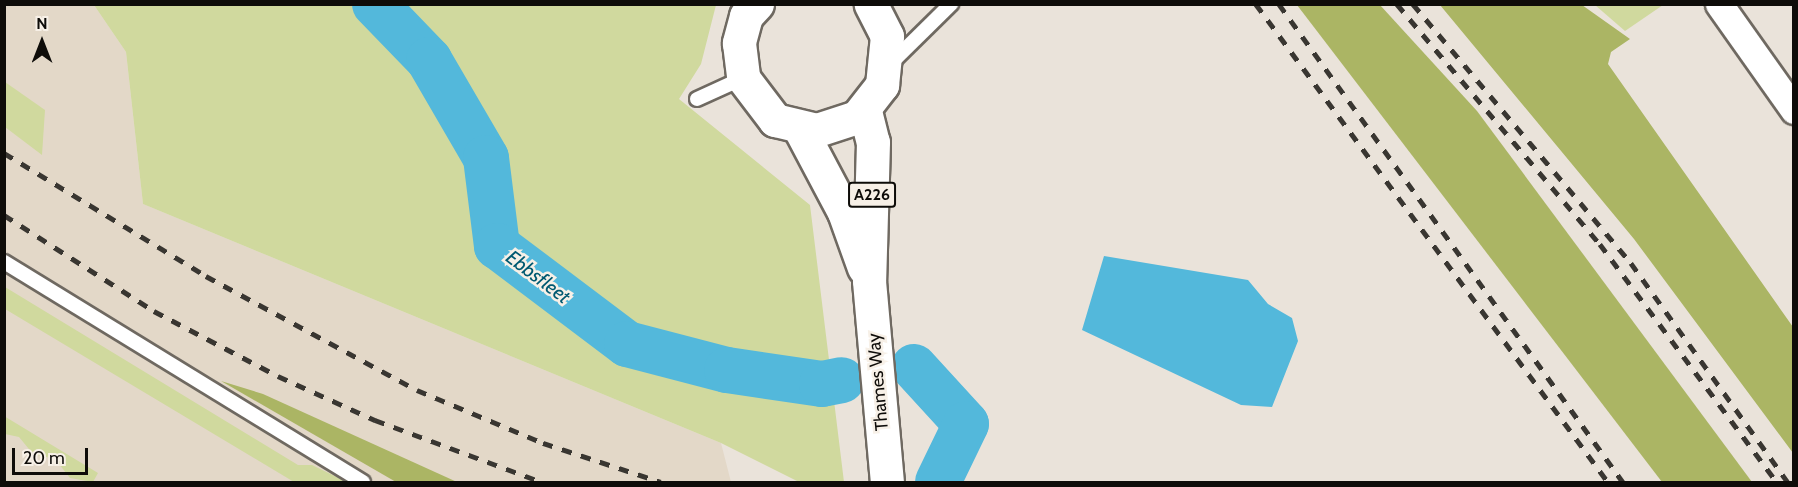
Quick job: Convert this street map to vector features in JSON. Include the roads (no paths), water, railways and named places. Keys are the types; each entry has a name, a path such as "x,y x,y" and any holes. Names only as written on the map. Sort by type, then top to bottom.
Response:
{"main road":[{"path":"750,8 739,43 743,78 775,120 799,127 827,129 865,111 887,67 887,36 871,4"},
{"name":"Thames Way","path":"865,111 873,142 869,281 887,483"},
{"name":"Thames Way","path":"799,127 844,212 869,281"}],"street":[{"path":"1719,4 1794,110"}],"lane":[{"path":"887,67 951,4"},
{"path":"697,99 743,78"},
{"path":"4,262 363,483"}],"water":[{"path":"1104,256 1248,280 1268,304 1292,318 1298,341 1272,407 1241,405 1082,330"}],"waterway":[{"name":"Ebbsfleet","path":"375,4 429,60 486,158 497,246 627,344 727,370 822,384 842,380"},
{"name":"Ebbsfleet","path":"914,367 966,424 938,482"}],"railway":[{"path":"1256,4 1608,482"},
{"path":"1279,4 1623,482"},
{"path":"1397,4 1600,244 1777,482"},
{"path":"1413,4 1631,263 1788,482"},
{"path":"4,153 206,276 417,390 543,443 661,482"},
{"path":"4,215 154,311 278,376 375,420 542,482"}]}
